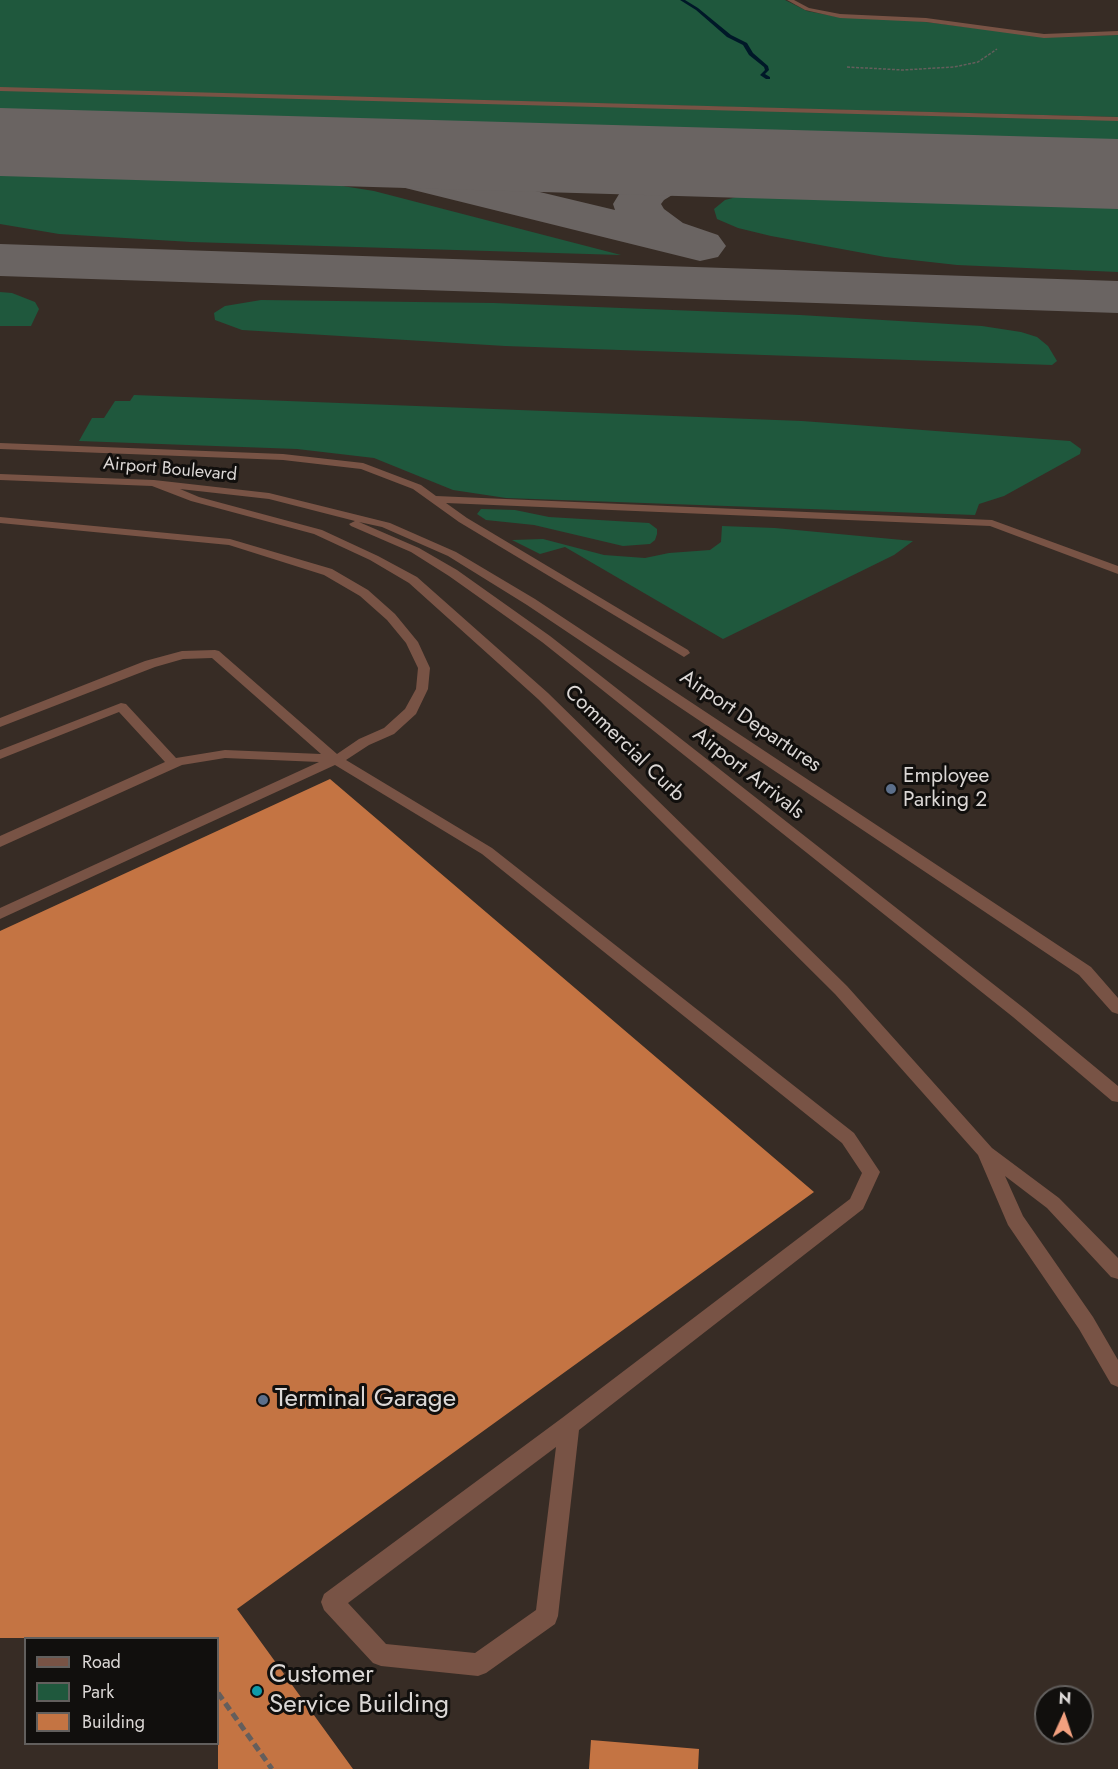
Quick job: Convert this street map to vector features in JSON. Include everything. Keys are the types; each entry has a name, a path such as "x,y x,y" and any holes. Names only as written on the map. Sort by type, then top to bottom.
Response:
{"street":[{"path":"790,0 807,9 830,15 926,20 1019,34 1067,37 1118,33"},
{"path":"0,89 1118,118"},
{"path":"0,446 283,457 363,466 417,487 463,520 684,653"},
{"name":"Airport Boulevard","path":"0,477 154,483 269,496 334,513"},
{"name":"Commercial Curb","path":"154,483 195,499 318,532 374,558 413,580 543,696 841,990 985,1151 1053,1203 1118,1271"},
{"path":"435,499 992,523 1118,570"},
{"name":"Airport Departures","path":"334,513 386,525 452,554 531,602 1085,971 1118,1008"},
{"name":"Airport Arrivals","path":"334,513 415,550 453,573 546,639 1019,1012 1118,1096"},
{"path":"0,520 230,542 328,572 364,593 392,617 412,642 424,668 422,689 411,711 389,731 364,742 336,760 0,914"},
{"path":"0,723 150,664 182,655 215,654 336,760 487,851 848,1138 872,1172 857,1204 569,1425 332,1602 381,1655 478,1665 547,1616 569,1425"},
{"path":"0,755 121,707 174,763"},
{"path":"0,842 174,763 225,754 336,760"},
{"name":"Commercial Curb","path":"985,1151 1015,1220 1086,1323 1118,1378"}],"path":[{"path":"847,67 921,70 969,65 988,57 1019,34"},
{"path":"219,1694 272,1769"}],"shaded area":[{"path":"0,0 1118,0 1118,1769 0,1769"}],"green space":[{"path":"0,0 785,0 807,11 838,17 910,20 1046,37 1118,35 1118,117 0,88"},
{"path":"0,90 1118,120 1118,145 0,115"},
{"path":"0,171 330,184 374,191 621,255 191,242 59,234 0,224"},
{"path":"740,196 1118,205 1118,272 957,265 885,257 771,236 738,228 717,219 714,209 725,200"},
{"path":"0,292 12,293 35,302 39,309 31,326 0,326"},
{"path":"261,300 494,303 800,315 982,326 1037,337 1048,346 1057,361 1052,365 505,346 242,330 215,320 214,313 225,306"},
{"path":"134,395 802,421 1070,441 1081,449 1080,454 1004,496 979,504 975,515 506,498 453,490 374,458 297,449 79,441 92,418 104,418 115,401 130,401"},
{"path":"481,509 515,510 549,517 649,523 657,529 657,534 655,540 650,544 623,546 534,525 486,520 477,514"},
{"path":"722,526 775,528 913,541 894,555 723,639 565,547 540,554 512,540 543,539 604,555 645,558 669,553 710,550 721,542"}],"building":[{"name":"Terminal Garage","path":"330,779 814,1192 237,1609 353,1769 218,1769 219,1637 0,1638 0,931"},
{"path":"591,1740 699,1749 698,1769 589,1769"}],"waterway":[{"path":"682,0 697,9 729,36 745,44 751,54 766,66 767,70 762,74 768,78"}],"taxiway":[{"path":"0,144 131,145"},
{"path":"139,146 257,152 381,168 700,246"},
{"path":"695,244 665,234 642,217 637,204 644,191 672,175 705,168 747,165 818,165"},
{"path":"898,167 1020,173 1118,182"},
{"path":"0,260 1118,297"}],"runway":[{"path":"0,142 1118,174"}],"place":[{"name":"Employee Parking 2","path":"891,789"},
{"name":"Terminal Garage","path":"263,1400"},
{"name":"Customer Service Building","path":"257,1691"}]}
